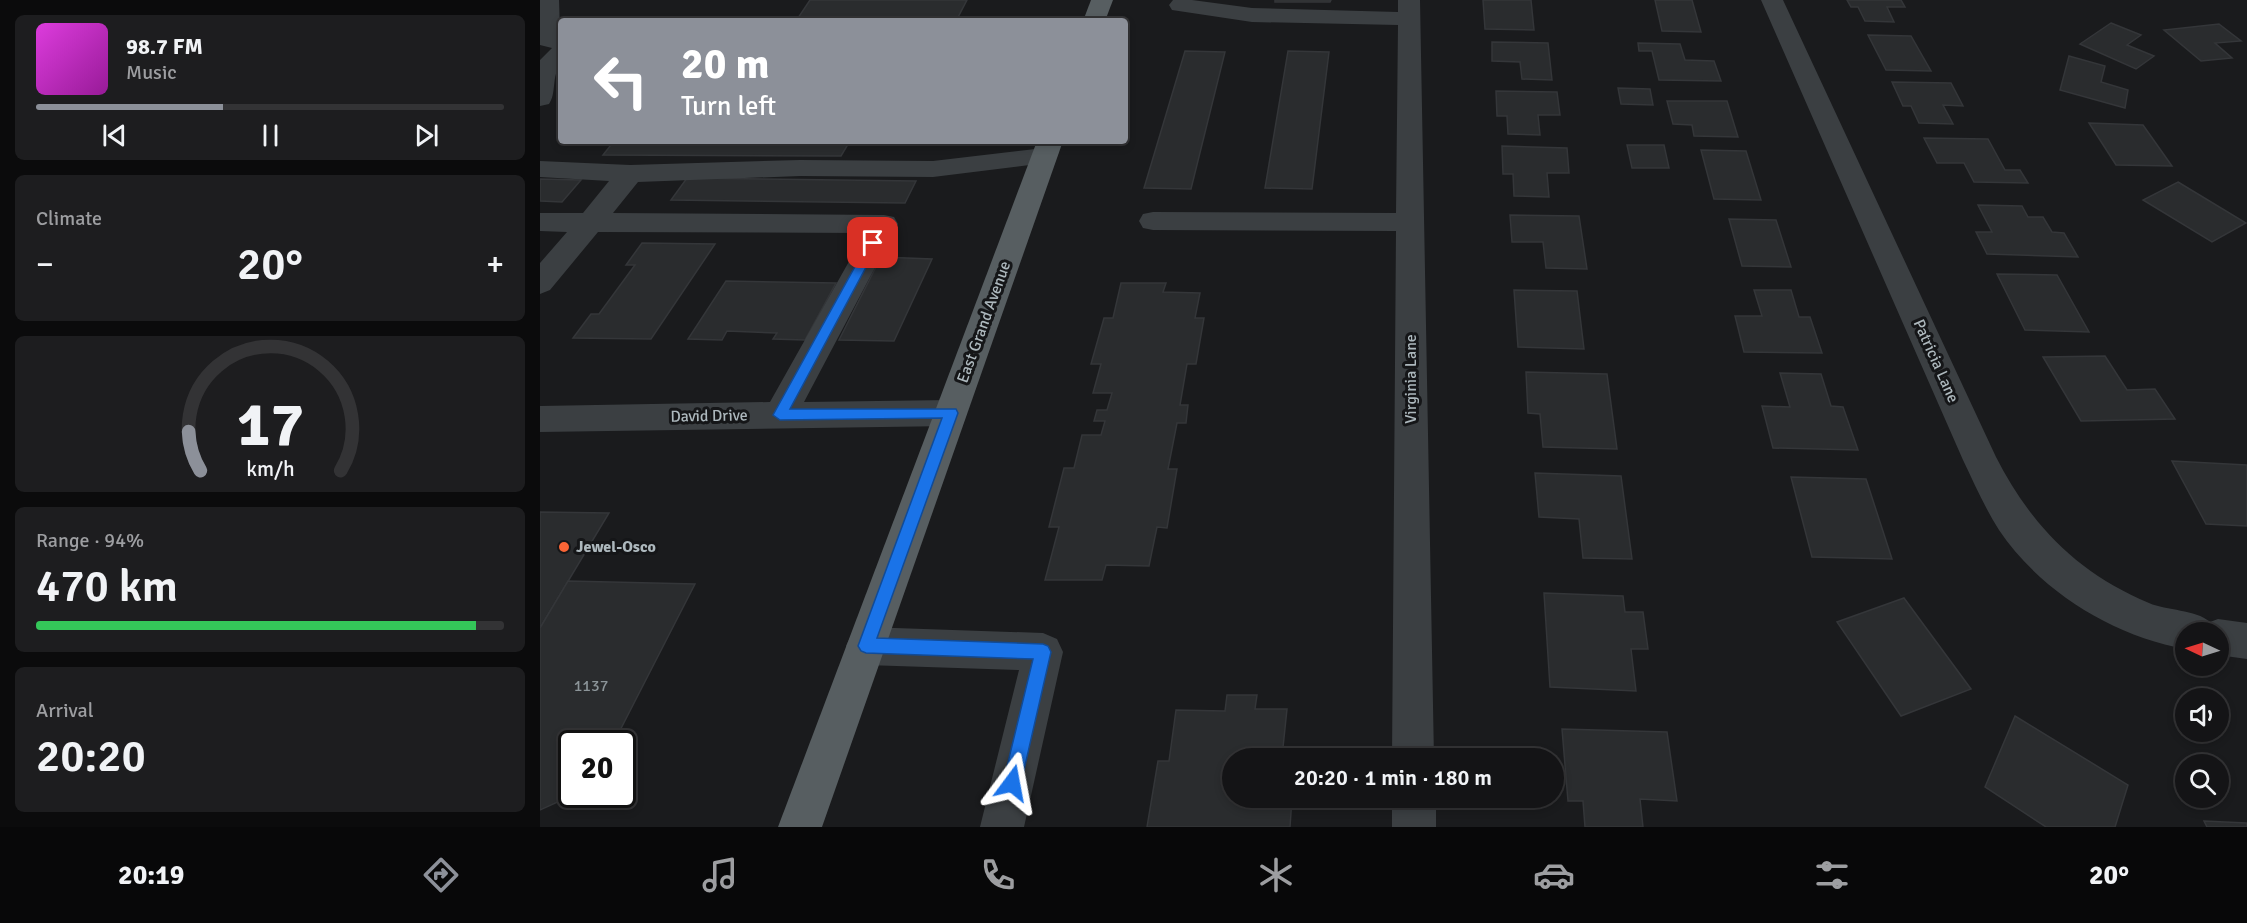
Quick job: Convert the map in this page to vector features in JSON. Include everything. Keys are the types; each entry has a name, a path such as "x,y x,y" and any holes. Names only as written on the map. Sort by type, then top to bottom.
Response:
{"main road":[{"path":"1095,18 1102,0"},
{"name":"East Grand Avenue","path":"800,827 1047,148"}],"street":[{"path":"548,0 549,41 558,41"},
{"name":"Patricia Lane","path":"1772,0 1996,494 2014,522 2044,555 2080,585 2115,607 2157,625 2175,629"},
{"path":"1180,5 1252,15 1409,10"},
{"name":"Virginia Lane","path":"1409,10 1413,748"},
{"path":"540,99 545,68 558,55"},
{"path":"540,170 630,174 800,168 933,169 1047,148"},
{"path":"540,283 630,174"},
{"path":"1153,221 1410,222"},
{"path":"540,222 884,224 780,415"},
{"name":"David Drive","path":"540,419 951,413"},
{"path":"2229,639 2247,641"},
{"path":"866,646 1043,652 1002,827"},
{"path":"1414,808 1414,827"}],"building":[{"path":"810,0 967,0 958,18 798,18"},
{"path":"1275,0 1331,0 1330,2 1275,2"},
{"path":"1483,0 1531,0 1534,30 1485,29"},
{"path":"1655,0 1692,0 1701,32 1662,31"},
{"path":"1847,0 1901,0 1905,7 1887,7 1894,22 1865,21 1858,7 1851,7"},
{"path":"2111,23 2141,35 2127,45 2154,56 2136,69 2080,44"},
{"path":"2219,24 2241,41 2215,43 2232,58 2201,61 2164,30"},
{"path":"1868,35 1911,36 1931,71 1886,70"},
{"path":"1492,42 1548,43 1552,80 1522,79 1520,62 1492,61"},
{"path":"1638,43 1680,44 1685,60 1714,61 1721,81 1659,80 1652,51 1639,51"},
{"path":"1185,51 1225,52 1191,189 1144,188"},
{"path":"1288,51 1329,52 1312,189 1265,188"},
{"path":"2069,56 2105,66 2101,82 2128,90 2125,108 2060,90"},
{"path":"1892,82 1951,83 1963,106 1943,105 1953,124 1919,123 1911,106 1903,106"},
{"path":"1618,88 1650,89 1653,105 1621,104"},
{"path":"1496,91 1557,92 1560,115 1538,115 1540,135 1508,134 1507,116 1497,116"},
{"path":"1667,101 1727,101 1738,137 1694,136 1692,125 1673,124"},
{"path":"2089,123 2143,125 2172,166 2116,165"},
{"path":"1924,138 1988,139 2005,170 2020,170 2028,183 1974,182 1964,163 1937,163"},
{"path":"612,144 848,144 841,156 603,155"},
{"path":"1627,145 1664,145 1669,168 1632,168"},
{"path":"1502,146 1567,148 1569,173 1547,173 1549,197 1514,196 1513,174 1503,174"},
{"path":"1701,150 1746,151 1761,200 1714,199"},
{"path":"687,178 916,181 905,203 671,200"},
{"path":"540,179 581,180 562,202 540,201"},
{"path":"2178,182 2246,223 2212,242 2143,200"},
{"path":"1978,205 2022,206 2028,217 2043,217 2052,232 2064,233 2078,257 1987,254 1976,232 1992,232"},
{"path":"1510,215 1579,216 1587,269 1546,268 1543,242 1512,242"},
{"path":"1729,219 1776,220 1791,267 1742,266"},
{"path":"642,243 715,244 651,339 573,338 591,314 599,314 635,265 626,265"},
{"path":"881,257 932,259 894,341 839,340"},
{"path":"1997,274 2057,275 2089,332 2025,330"},
{"path":"726,281 836,283 805,340 773,339 777,333 727,331 722,340 688,339"},
{"path":"1121,283 1166,283 1163,292 1200,293 1195,318 1204,318 1196,364 1187,364 1180,405 1188,405 1186,423 1177,423 1168,469 1177,469 1167,528 1157,527 1149,566 1106,565 1102,580 1045,580 1059,527 1049,527 1064,468 1074,468 1082,435 1101,435 1105,421 1094,421 1097,410 1107,410 1112,393 1093,393 1101,364 1091,364 1104,318 1113,318"},
{"path":"1514,290 1577,291 1584,349 1518,347"},
{"path":"1754,290 1791,290 1799,317 1810,317 1822,353 1744,352 1735,316 1762,316"},
{"path":"2105,356 2127,390 2155,389 2175,419 2081,421 2043,357"},
{"path":"1526,372 1607,374 1617,449 1543,447 1540,414 1528,413"},
{"path":"1780,373 1821,374 1831,406 1843,407 1858,450 1773,448 1762,406 1790,407"},
{"path":"2172,461 2247,465 2247,526 2206,524"},
{"path":"1535,473 1621,476 1632,559 1583,558 1579,519 1539,517"},
{"path":"1791,477 1866,479 1892,559 1812,557"},
{"name":"Jewel-Osco","path":"540,512 609,513 540,628"},
{"path":"568,581 695,584 620,730 558,730 558,802 540,810 540,628"},
{"path":"1544,593 1623,596 1625,612 1643,612 1648,649 1631,649 1636,691 1550,687"},
{"path":"1904,598 1971,689 1901,716 1837,622"},
{"path":"1227,695 1257,695 1255,709 1287,709 1283,748 1222,748 1222,808 1291,808 1290,827 1147,827 1158,761 1169,761 1176,710 1225,711"},
{"path":"2015,716 2128,785 2115,827 2046,827 1985,787"},
{"path":"1562,729 1667,732 1677,801 1640,799 1643,827 1585,827 1583,801 1568,801"},
{"path":"2204,821 2247,823 2247,827 2207,827"}],"place":[{"name":"Jewel-Osco","path":"564,547"}],"route":[{"path":"873,243 780,415 951,413 866,646 1043,652 1012,783"}]}
